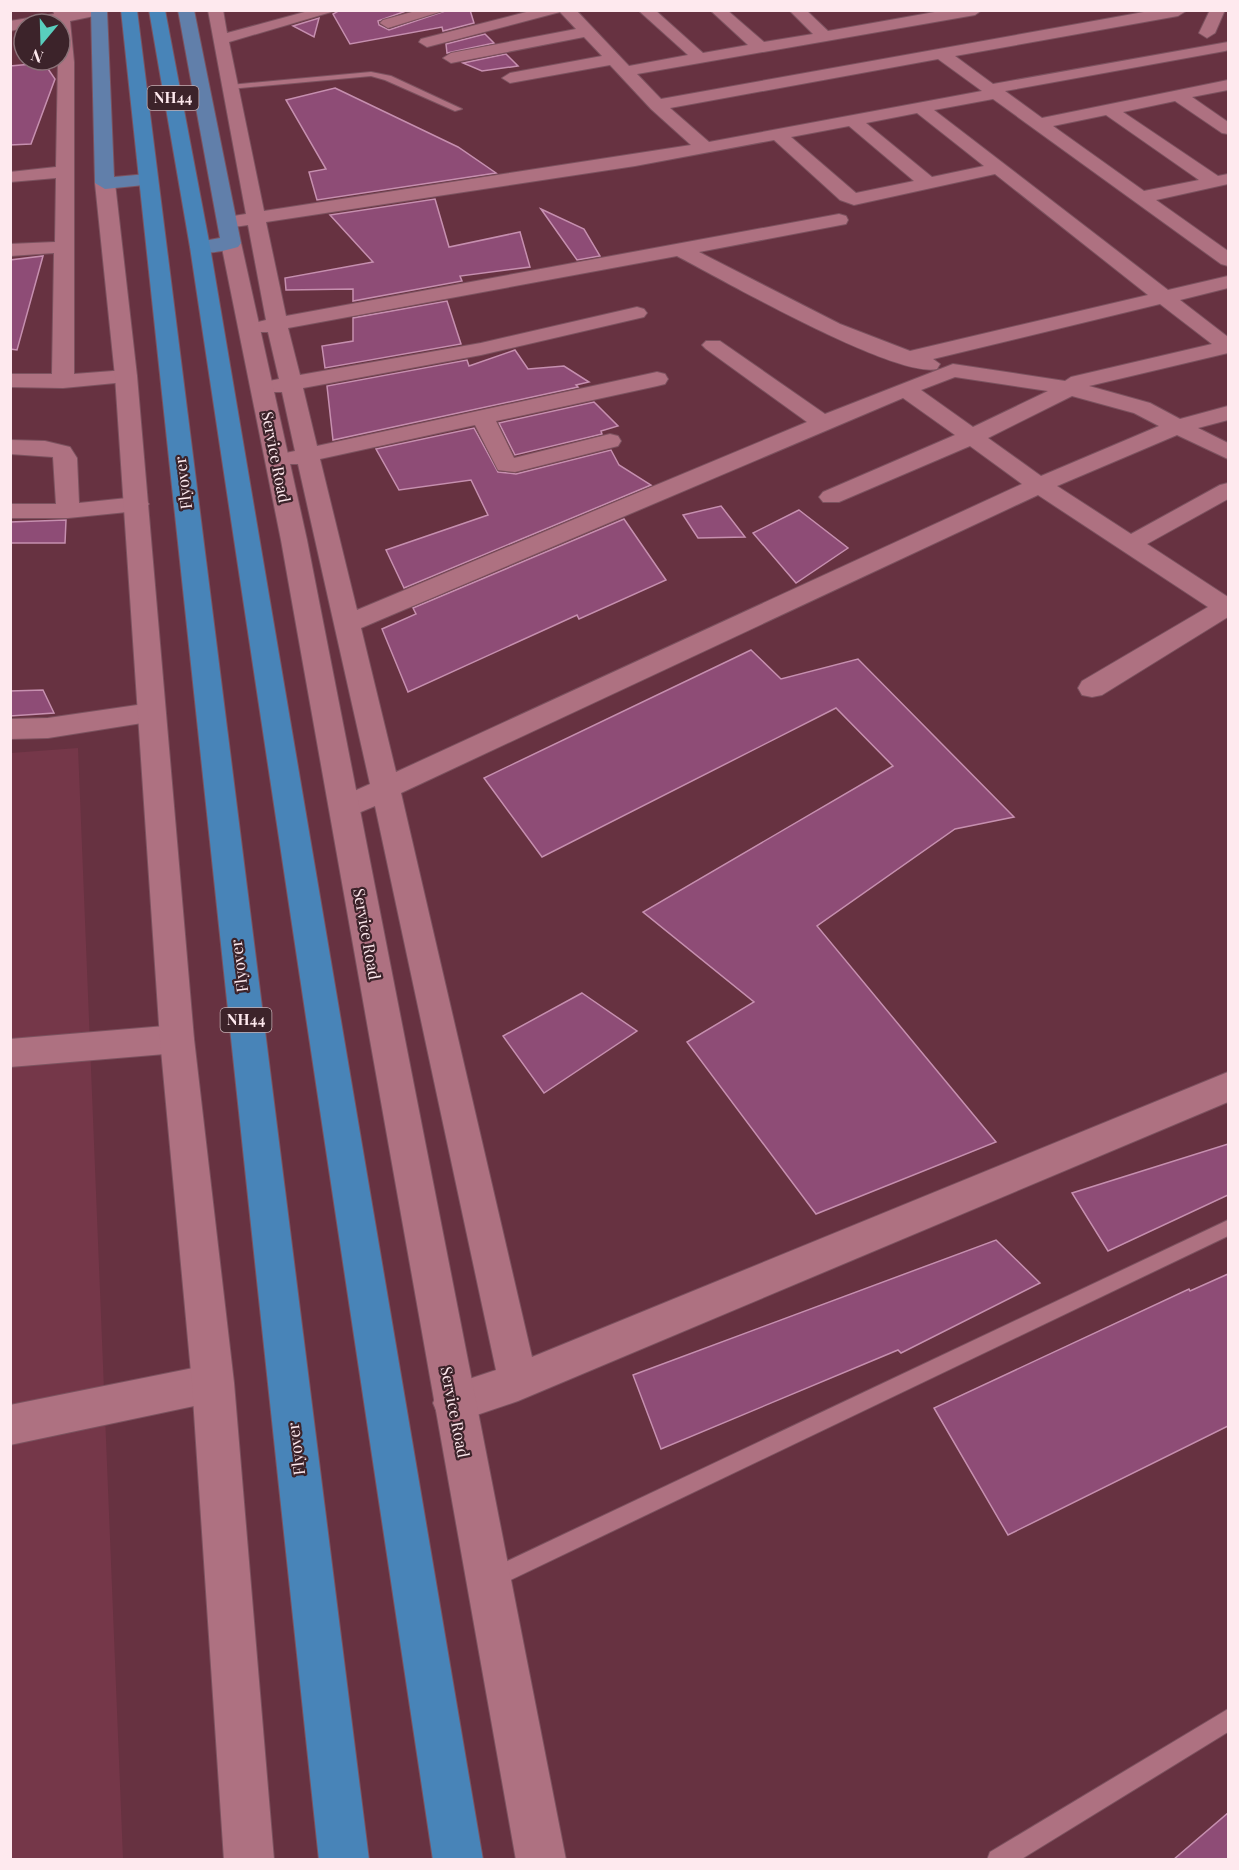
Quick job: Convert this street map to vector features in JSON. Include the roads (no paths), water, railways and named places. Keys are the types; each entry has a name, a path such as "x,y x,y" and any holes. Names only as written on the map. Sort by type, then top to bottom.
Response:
{"highway":[{"name":"NH44","path":"129,10 147,180"},
{"name":"NH44","path":"157,10 219,237 458,1860"},
{"name":"Flyover","path":"147,180 344,1860"}],"main road":[{"path":"99,11 105,183 147,180"},
{"name":"Service Road","path":"188,12 219,237"}],"street":[{"path":"215,10 255,217 264,326 839,220"},
{"path":"220,40 332,10"},
{"path":"388,23 440,10"},
{"path":"427,42 554,10"},
{"path":"567,10 657,105 705,148"},
{"path":"645,10 699,57"},
{"path":"717,10 760,47"},
{"path":"796,10 825,36"},
{"path":"871,10 890,25"},
{"path":"72,13 99,11"},
{"path":"510,78 699,57 965,11"},
{"path":"219,237 255,217 536,177 705,148 1227,47 1217,21 1177,11 657,105"},
{"path":"451,58 589,31"},
{"path":"943,55 1228,260"},
{"path":"63,381 66,72"},
{"path":"1040,124 1228,85"},
{"path":"1177,95 1228,129"},
{"path":"920,107 1228,347"},
{"path":"1109,110 1216,182 1228,200"},
{"path":"853,120 928,183"},
{"path":"778,134 850,198 998,168"},
{"path":"10,177 65,172"},
{"path":"1142,197 1216,182"},
{"path":"105,183 137,504 150,713 177,1039 213,1383 249,1860"},
{"path":"1197,236 1218,231"},
{"name":"Service Road","path":"219,237 264,326 293,458 344,808 453,1403 541,1860"},
{"path":"10,250 64,247"},
{"path":"681,249 845,335 877,349 953,370 1067,388 1125,401 1228,452"},
{"path":"909,358 1228,282"},
{"path":"277,386 482,349 637,313"},
{"path":"713,345 824,424"},
{"path":"831,497 971,437 1044,403 1067,388 1097,376 1228,347"},
{"path":"347,624 953,370"},
{"path":"10,380 63,381 126,376"},
{"path":"518,1382 347,624 293,458 657,379"},
{"path":"905,389 1039,485 1228,607 1092,688"},
{"path":"344,808 1039,485 1178,426 1228,413"},
{"path":"483,418 506,465 515,465 610,441"},
{"path":"10,447 45,448 62,452 65,458 68,511"},
{"path":"1130,544 1228,490"},
{"path":"10,511 68,511 137,504"},
{"path":"10,729 48,728 150,713"},
{"path":"10,1053 177,1039"},
{"path":"453,1403 518,1382 1228,1087"},
{"path":"10,1425 213,1383"}],"lane":[{"path":"230,87 371,74 388,78 458,109"},
{"path":"488,1580 1228,1228"},
{"path":"998,1860 1228,1720"}]}
